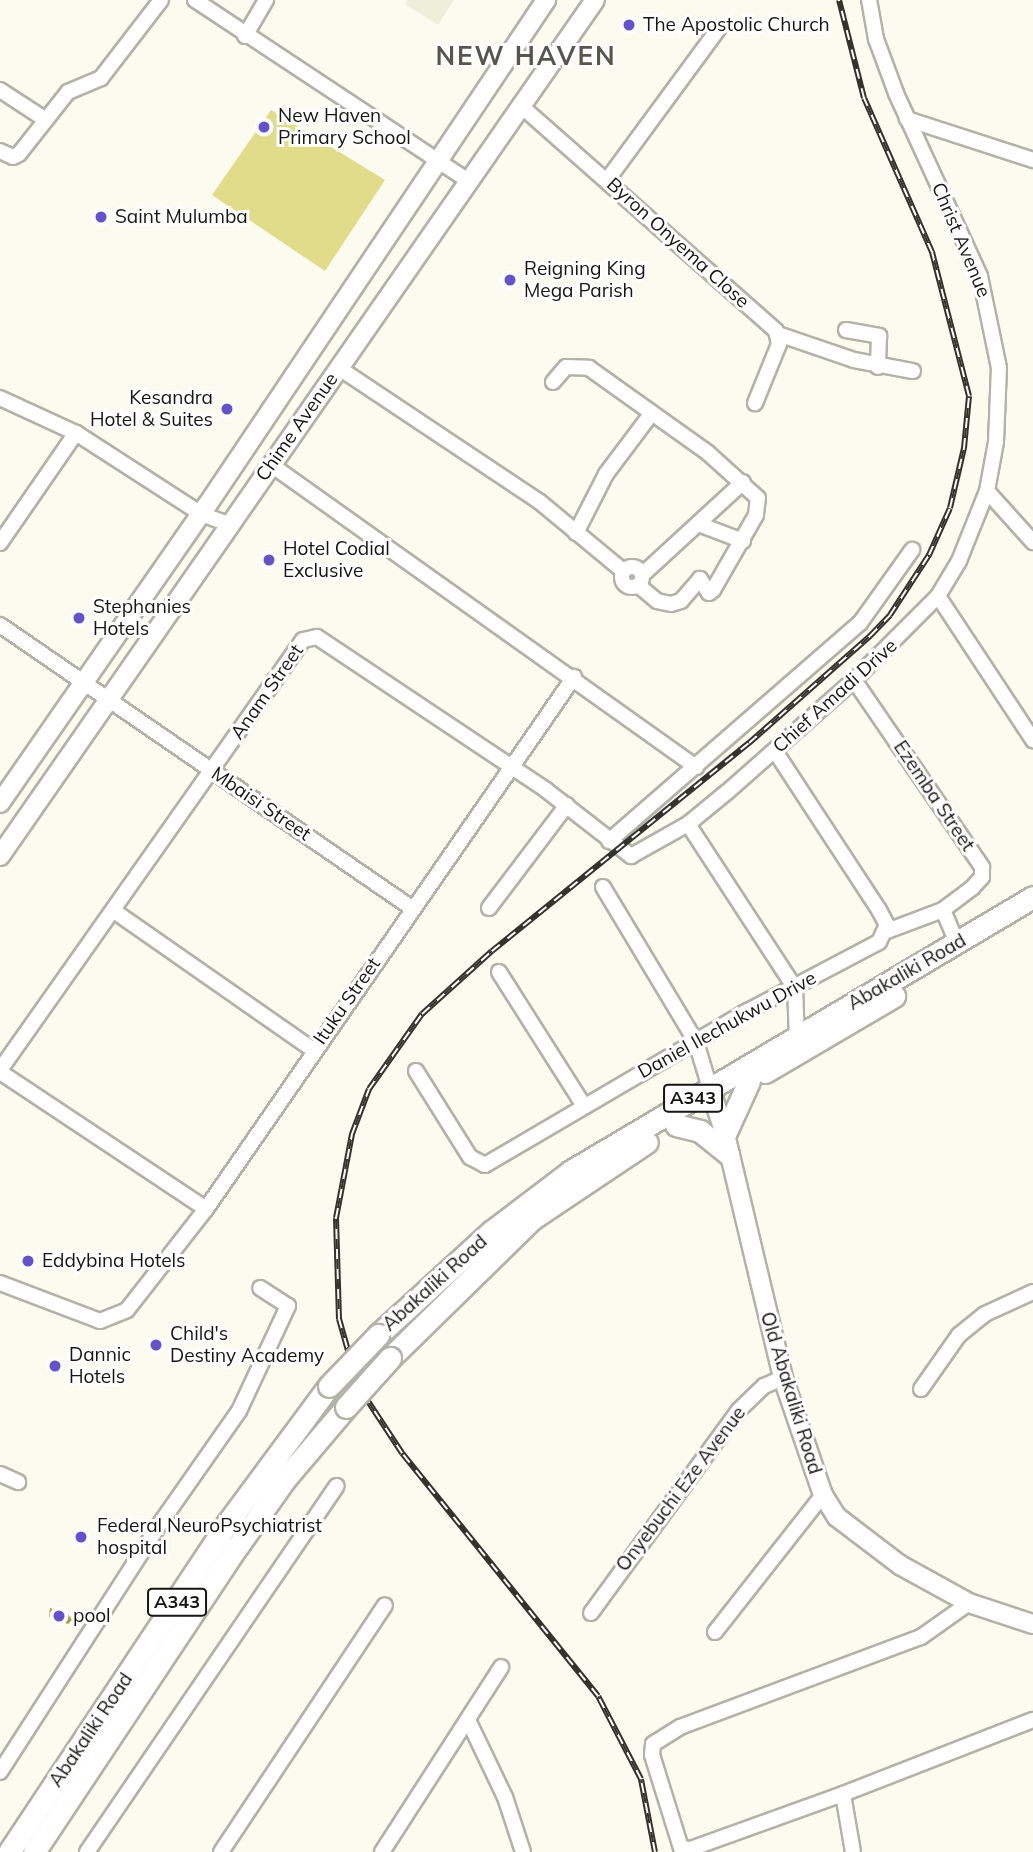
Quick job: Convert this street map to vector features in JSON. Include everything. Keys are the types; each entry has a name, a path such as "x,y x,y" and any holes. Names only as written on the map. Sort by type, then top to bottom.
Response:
{"highway":[{"name":"Abakaliki Road","path":"34,1852 38,1827 280,1446 329,1386 378,1335 539,1194 711,1096 797,1037 1033,897"},
{"name":"Abakaliki Road","path":"4,1851 38,1827 253,1524 346,1407 390,1358 532,1219 676,1125 711,1096 749,1081 1033,912"},
{"path":"676,1125 700,1131 727,1144 749,1081"}],"main road":[{"name":"Chime Avenue","path":"0,803 201,514 546,0"},
{"name":"Chime Avenue","path":"0,856 270,464 596,0"},
{"name":"Old Abakaliki Road","path":"711,1096 727,1144 783,1378 823,1494 837,1517 873,1547 969,1603 1033,1624"}],"street":[{"path":"0,151 13,157 19,154 43,118 68,92 101,78 161,0"},
{"path":"195,0 245,36 468,181"},
{"path":"245,36 266,0"},
{"name":"Christ Avenue","path":"869,0 876,39 907,119 973,259 992,322 999,401 987,491"},
{"path":"608,179 719,28"},
{"path":"0,90 43,118"},
{"name":"Byron Onyema Close","path":"520,105 608,179 778,334"},
{"path":"907,119 1033,160"},
{"path":"846,330 879,336 878,367"},
{"path":"755,403 779,344 778,334 878,367 913,372"},
{"path":"553,382 559,371 581,365 652,413 743,482 760,503 743,541 709,593 700,579 681,601 667,604 640,580"},
{"path":"339,368 556,514 623,571 626,586 640,580 701,525 743,482"},
{"path":"0,398 76,433 201,514 229,524"},
{"path":"576,533 606,474 652,413"},
{"path":"0,543 76,433"},
{"path":"270,464 574,677 696,767"},
{"path":"987,491 1033,542"},
{"name":"Chief Amadi Drive","path":"631,856 688,824 775,751 854,680 938,596 959,561 987,491"},
{"path":"701,525 743,541"},
{"path":"609,841 860,623 912,550"},
{"path":"938,596 1033,740"},
{"name":"Mbaisi Street","path":"0,625 412,908"},
{"name":"Anam Street","path":"0,1071 212,771 282,666 311,636 566,805 631,856"},
{"name":"Ituku Street","path":"0,1283 88,1317 114,1318 145,1290 206,1209 313,1050 574,677"},
{"name":"Ezemba Street","path":"854,680 982,867 982,877 943,910 887,931"},
{"path":"775,751 879,910 887,931"},
{"path":"489,908 566,805"},
{"path":"688,824 795,988 797,1037"},
{"path":"603,887 696,1042 711,1096"},
{"path":"943,910 957,943"},
{"path":"114,911 313,1050"},
{"name":"Daniel Ilechukwu Drive","path":"416,1071 470,1157 481,1165 696,1042 879,942 887,931"},
{"path":"499,972 584,1106"},
{"path":"0,1071 206,1209"},
{"path":"0,1772 157,1528 235,1419 288,1306 260,1287"},
{"path":"921,1389 948,1345 970,1325 1033,1292"},
{"name":"Onyebuchi Eze Avenue","path":"591,1612 739,1410 764,1386 783,1378"},
{"path":"0,1474 18,1482"},
{"path":"87,1852 337,1486"},
{"path":"715,1632 823,1494"},
{"path":"969,1603 921,1637 680,1727 657,1740 652,1750 679,1845 685,1850 843,1794 1033,1720"},
{"path":"221,1852 385,1605"},
{"path":"382,1852 469,1722 501,1667"},
{"path":"469,1722 505,1797 523,1852"},
{"path":"843,1794 853,1852"}],"shaded area":[{"path":"407,0 454,0 438,25 405,4"},
{"path":"271,110 385,180 325,271 212,195"},
{"name":"pool","path":"50,1608 68,1614 72,1620 68,1624 49,1617"}],"railway":[{"path":"655,1852 641,1779 598,1696 402,1453 358,1386 339,1319 336,1218 352,1134 369,1089 422,1014 492,951 749,743 870,636 890,615 929,555 950,508 964,448 969,396 932,252 864,98 839,0"}],"place":[{"name":"The Apostolic Church","path":"629,25"},
{"name":"New Haven Primary School","path":"264,127"},
{"name":"Saint Mulumba","path":"101,217"},
{"name":"Reigning King Mega Parish","path":"510,280"},
{"name":"Kesandra Hotel & Suites","path":"227,409"},
{"name":"Hotel Codial Exclusive","path":"269,560"},
{"name":"Stephanies Hotels","path":"79,618"},
{"name":"Eddybina Hotels","path":"28,1261"},
{"name":"Child's Destiny Academy","path":"156,1345"},
{"name":"Dannic Hotels","path":"55,1366"},
{"name":"Federal NeuroPsychiatrist hospital","path":"81,1537"},
{"name":"pool","path":"59,1616"}],"district":[{"name":"NEW HAVEN","path":"526,56"}]}
